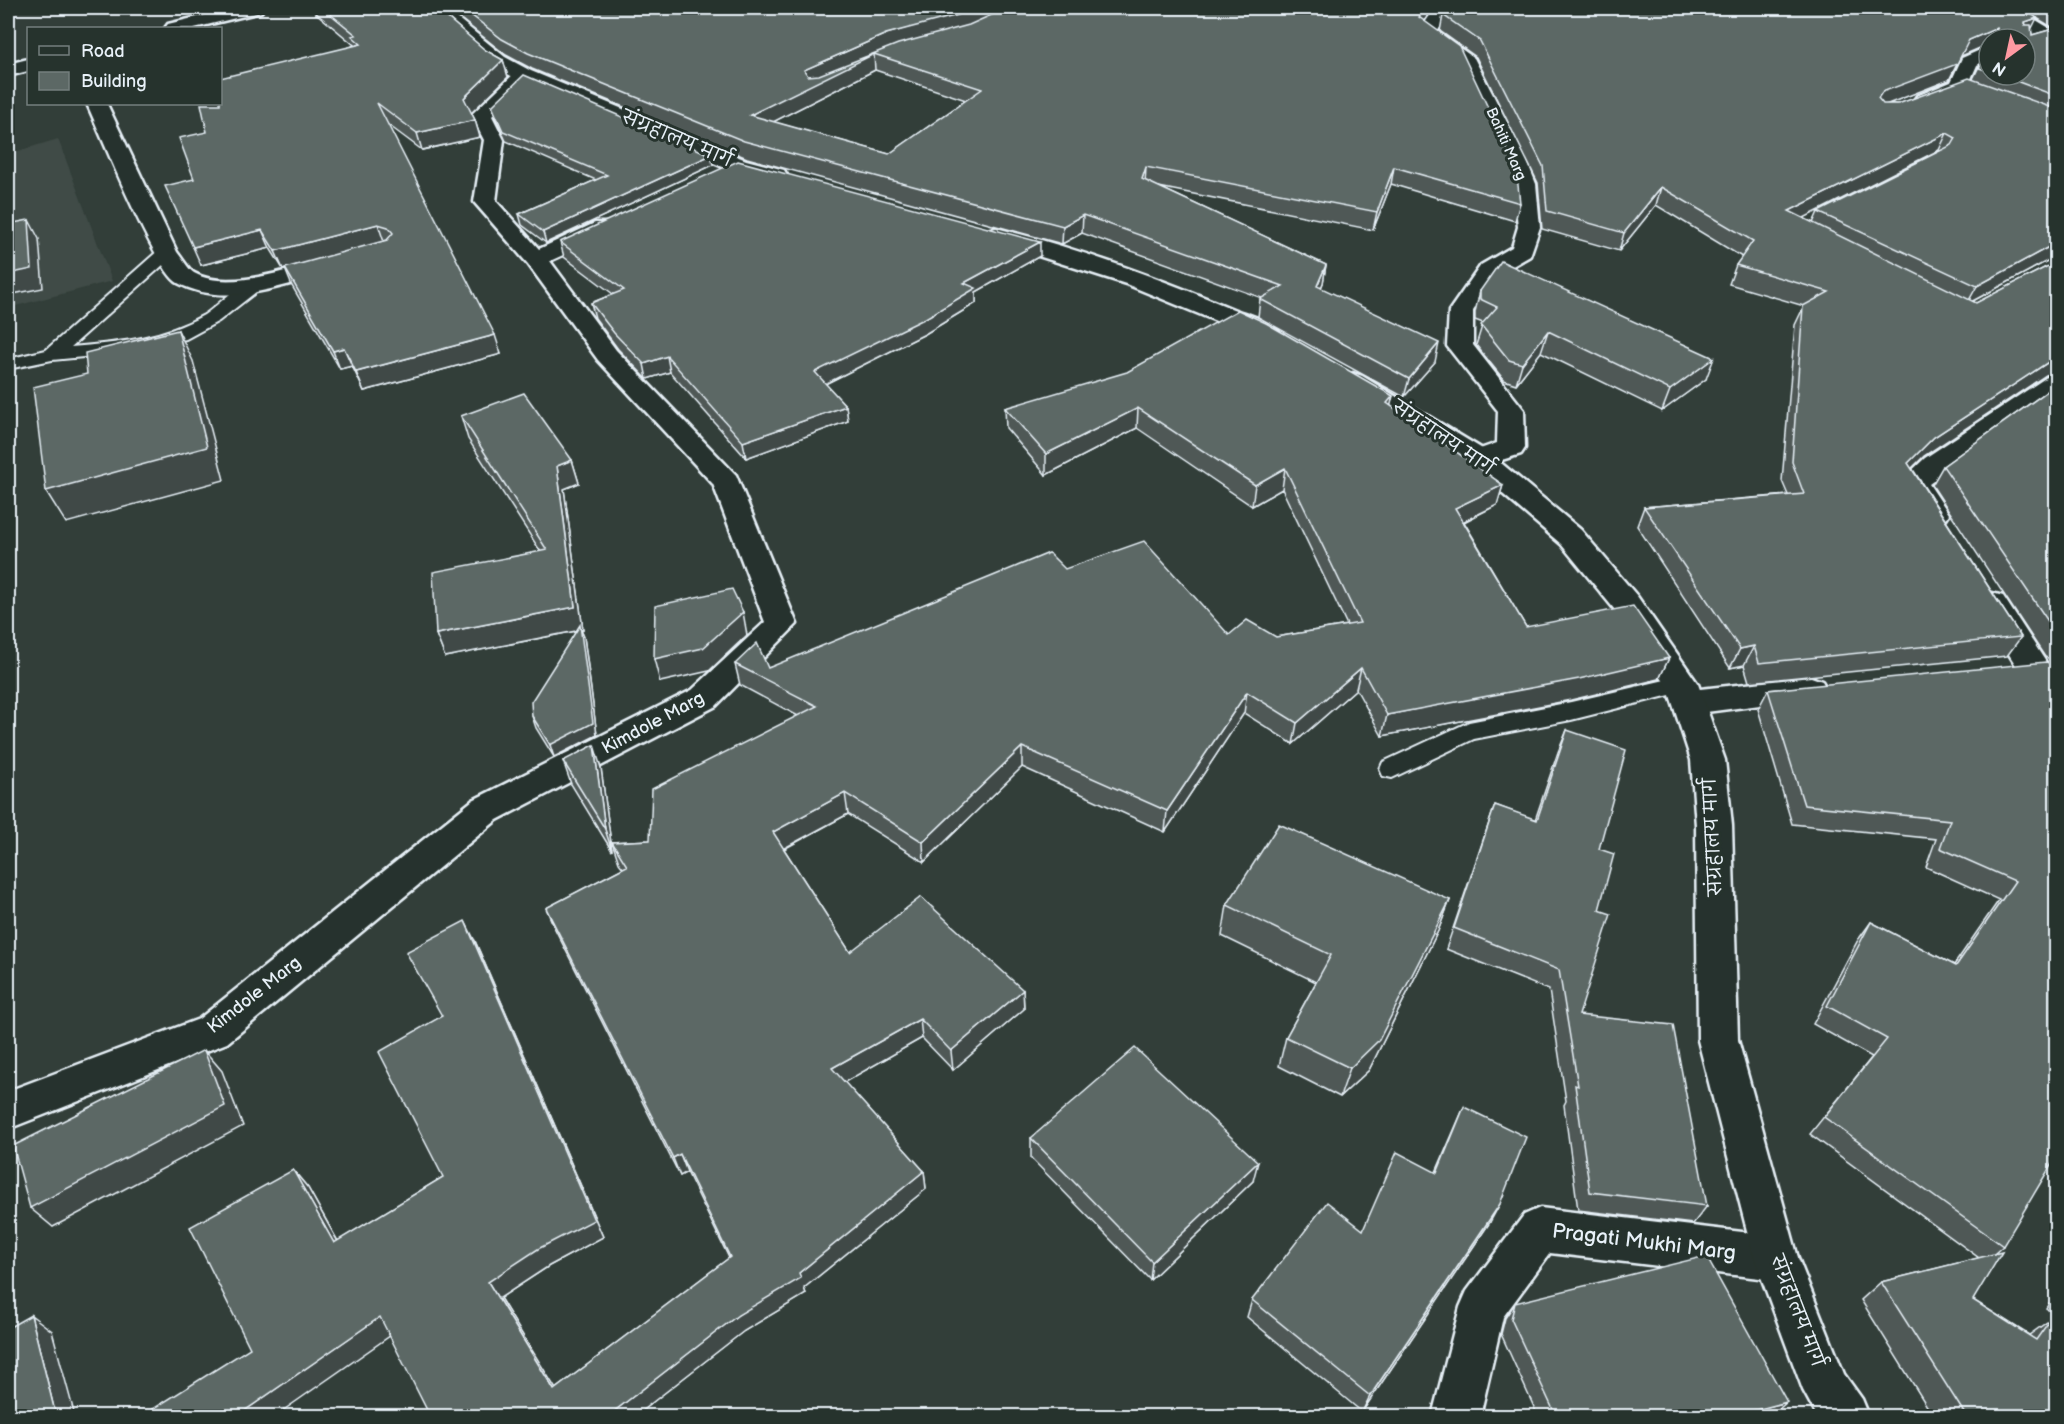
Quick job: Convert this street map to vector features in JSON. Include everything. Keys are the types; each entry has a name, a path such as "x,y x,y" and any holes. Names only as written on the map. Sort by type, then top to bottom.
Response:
{"street":[{"path":"225,15 244,8"},
{"path":"178,27 255,8"},
{"name":"संग्रहालय मार्ग","path":"435,8 498,61 524,75 738,165 806,184"},
{"name":"Bahiti Marg","path":"1444,8 1427,33 1466,58 1525,184 1529,227 1522,251 1490,270 1461,311 1460,346 1511,410 1511,448 1479,459"},
{"path":"2005,8 2035,27"},
{"path":"2037,29 2044,33 2043,38 2037,40"},
{"path":"1905,107 1964,88 1969,62 1977,58"},
{"path":"8,70 27,65"},
{"path":"524,75 481,115 494,140 485,202 536,259 632,215"},
{"path":"97,105 166,253 185,278 216,287 256,285 352,260"},
{"path":"706,180 738,165"},
{"path":"975,230 1123,272 1191,298 1293,347"},
{"name":"Kimdole Marg","path":"8,1110 213,1031 485,810 704,698 781,624 726,481 607,355 536,259"},
{"name":"संग्रहालय मार्ग","path":"1331,368 1479,459 1571,537 1626,603 1687,693 1708,760 1714,825 1718,1040 1776,1258 1827,1390 1845,1416"},
{"path":"1952,541 1914,482 1935,464 2056,382"},
{"path":"1977,580 2045,671"},
{"path":"1999,670 2045,671"},
{"path":"1687,693 1839,686"},
{"name":"Pragati Mukhi Marg","path":"1456,1416 1483,1307 1540,1230 1776,1258"}],"lane":[{"path":"52,354 166,253"},
{"path":"8,364 52,354 126,348 180,335 213,317 256,285"},
{"path":"1392,769 1469,731 1571,711 1687,693"}],"shaded area":[{"path":"58,139 112,281 8,308 8,154"}],"building":[{"path":"323,8 436,8 485,50 503,60 464,98 475,120 417,133 377,103 495,335 356,372 344,348 333,351 285,268 387,240 393,233 388,227 378,224 275,251 262,230 193,247 165,186 194,179 179,138 207,132 201,105 222,105 222,78 361,44 352,36 356,35"},
{"path":"462,8 975,8 958,15 886,34 804,70 808,76 819,75 898,44 969,25 1007,8 1176,8 1181,11 1192,11 1196,8 1425,8 1419,17 1459,46 1516,167 1520,203 1394,167 1377,212 1146,167 1142,179 1326,265 1317,286 1439,343 1409,379 1260,299 1283,286 1083,215 1063,226 744,141 528,53 502,39","holes":["874,54 982,89 889,154 750,115"]},
{"path":"1449,8 2022,8 2037,18 2025,22 2025,25 2031,25 2031,27 1977,27 1977,37 1969,40 1957,64 1882,92 1878,98 1883,104 1898,104 1969,78 1977,81 1977,87 1994,87 2056,109 2056,243 1977,286 1818,212 1952,145 1956,138 1947,133 1789,211 1976,303 2056,262 2056,357 1934,437 1908,463 2021,637 1759,663 1754,646 1740,649 1644,507 1804,494 1792,462 1803,306 1829,292 1736,265 1753,241 1661,187 1624,233 1547,211 1543,166 1480,41 1443,15"},
{"path":"2056,28 2056,96 2032,87 2037,87 2037,34"},
{"path":"524,75 711,155 543,232 519,214 607,175 503,131 492,106"},
{"path":"738,161 1040,242 964,283 976,288 924,319 815,372 846,406 743,442 667,356 644,364 614,333 591,303 624,290 560,242"},
{"path":"29,220 32,269 8,274 8,224"},
{"path":"1501,261 1714,358 1670,390 1548,331 1522,364 1509,360 1481,325 1497,307 1480,299 1480,291"},
{"path":"1238,310 1266,323 1393,396 1387,403 1503,485 1455,508 1526,627 1633,606 1669,658 1579,679 1387,715 1361,668 1297,723 1247,692 1167,811 1022,747 923,842 845,793 773,832 850,952 921,897 1023,990 951,1051 920,1019 832,1068 924,1171 799,1273 801,1278 738,1315 608,1416 430,1416 380,1317 240,1414 241,1416 142,1416 250,1348 190,1227 293,1170 334,1243 443,1177 379,1052 442,1016 406,952 465,921 594,1220 538,1249 488,1282 554,1390 730,1257 680,1154 673,1158 546,908 627,866 612,842 650,840 652,789 817,706 735,664 757,643 768,668 1049,553 1065,569 1144,541 1229,635 1247,620 1276,637 1360,623 1285,468 1255,485 1138,408 1046,454 1005,408 1127,372"},
{"path":"178,330 207,447 46,491 33,387 87,374 85,353"},
{"path":"2056,385 2056,633 1943,466"},
{"path":"524,393 572,460 557,466 575,607 436,634 433,572 547,550 461,416"},
{"path":"732,589 743,612 703,648 654,659 655,606"},
{"path":"580,625 593,723 550,745 532,716 531,702"},
{"path":"2046,662 2056,665 2056,1157 2003,1246 1824,1117 1887,1039 1827,1006 1871,922 1956,966 2015,881 1940,848 1950,820 1804,805 1768,690"},
{"path":"1567,730 1626,750 1599,849 1614,854 1599,910 1611,914 1579,1015 1673,1025 1707,1206 1590,1192 1575,1085 1578,1086 1559,970 1454,928 1495,805 1537,820"},
{"path":"594,745 605,829 563,761"},
{"path":"1279,824 1450,900 1379,1040 1350,1068 1286,1037 1331,955 1227,905"},
{"path":"1135,1048 1258,1162 1152,1262 1031,1138"},
{"path":"204,1050 225,1106 30,1208 13,1146"},
{"path":"1464,1107 1526,1137 1500,1204 1370,1396 1252,1300 1327,1202 1363,1230 1397,1152 1437,1173"},
{"path":"2002,1252 1973,1300 2036,1340 2050,1320 2056,1329 2056,1416 1966,1416 1881,1282"},
{"path":"1706,1256 1787,1402 1733,1416 1556,1416 1511,1319 1515,1303"},
{"path":"31,1315 56,1416 8,1416 8,1328"}]}
